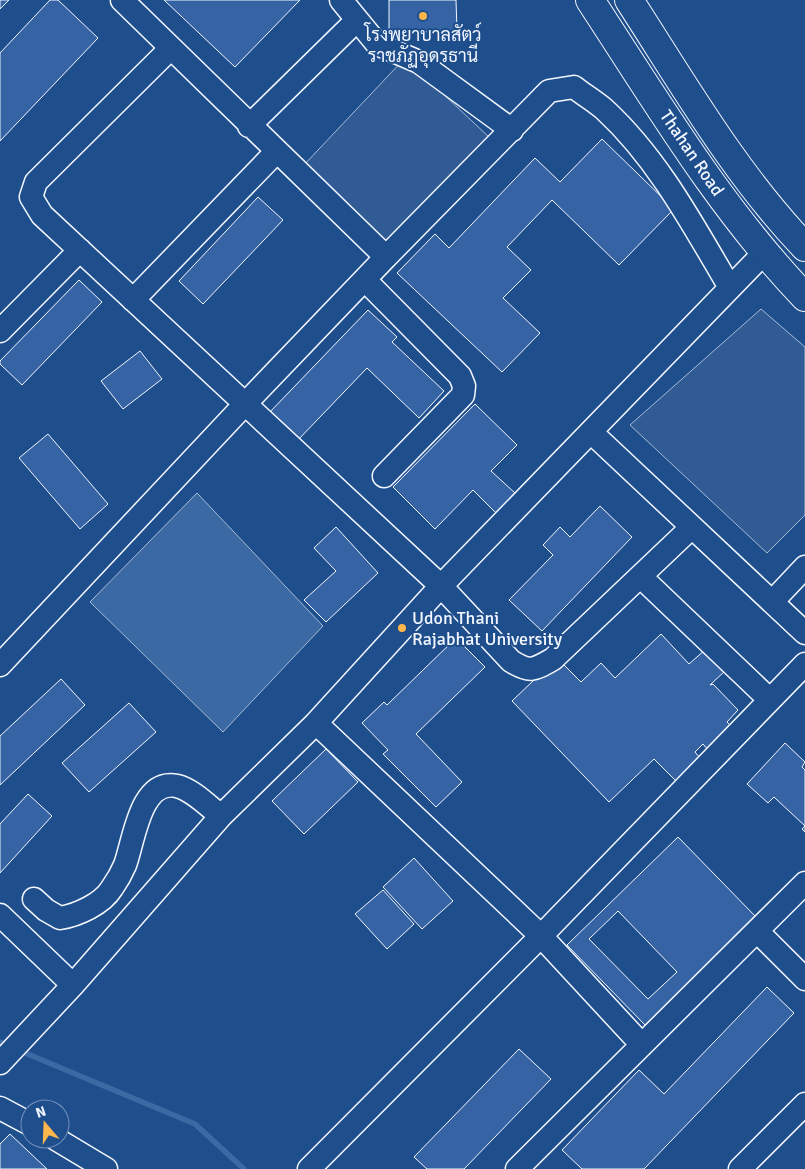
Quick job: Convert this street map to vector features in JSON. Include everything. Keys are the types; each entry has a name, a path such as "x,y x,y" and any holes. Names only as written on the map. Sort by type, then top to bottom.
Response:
{"main road":[{"name":"Thahan Road","path":"590,0 695,160 764,253 805,297"},
{"name":"Thahan Road","path":"629,0 723,145 756,191 805,247"}],"lane":[{"path":"122,0 386,257"},
{"path":"341,0 377,44 419,62 512,130"},
{"path":"250,126 357,20"},
{"path":"171,48 36,182 31,197 42,214 441,586 511,661 524,669 536,669 553,658 692,528"},
{"path":"3,656 386,257 550,91 574,87 604,110 641,150 686,213 729,286"},
{"path":"133,300 277,151"},
{"path":"0,331 80,250"},
{"path":"0,1063 72,985 221,816 316,723 441,586 592,433 729,286 764,253"},
{"path":"365,280 460,376 464,386 463,395 384,476"},
{"path":"592,433 805,634"},
{"path":"772,602 805,566"},
{"path":"641,577 770,700"},
{"path":"309,1169 541,936 805,664"},
{"path":"316,723 541,936 642,1045"},
{"path":"34,899 46,910 60,918 72,916 92,906 111,890 125,866 142,809 151,795 163,786 176,786 187,789 221,816"},
{"path":"517,1169 805,883"},
{"path":"0,915 72,985"},
{"path":"757,931 805,979"},
{"path":"740,1169 805,1104"},
{"path":"0,1108 20,1119"},
{"path":"70,1147 106,1169"}],"shaded area":[{"path":"405,58 491,139 387,247 302,167"},
{"path":"761,309 805,347 805,515 767,553 630,425"},
{"path":"197,493 323,626 223,732 90,602"}],"building":[{"path":"0,0 9,0 0,9"},
{"path":"50,0 58,0 98,38 0,141 0,53"},
{"path":"164,0 300,0 235,67"},
{"name":"โรงพยาบาลสัตว์ ราชภัฏอุดรธานี","path":"389,0 456,0 457,31 389,33"},
{"path":"602,139 674,209 619,265 552,200 507,247 531,270 503,298 540,333 502,372 397,273 435,234 449,248 535,158 560,182"},
{"path":"258,197 283,220 203,304 179,281"},
{"path":"79,280 102,302 22,385 0,364 0,361"},
{"path":"368,310 397,337 392,342 444,391 419,418 367,368 297,441 268,414"},
{"path":"140,351 162,379 123,409 101,381"},
{"path":"475,404 517,445 491,471 515,493 496,513 473,490 435,529 393,487"},
{"path":"48,434 108,504 80,529 19,458"},
{"path":"600,506 632,537 542,631 509,600 553,555 543,545 560,527 570,537"},
{"path":"336,527 378,573 326,622 304,600 336,571 314,548"},
{"path":"661,634 689,664 706,649 726,670 710,685 713,684 738,710 727,722 732,727 708,750 703,744 695,752 700,758 676,781 654,759 609,802 512,701 557,658 581,682 601,663 615,678"},
{"path":"456,638 485,667 416,734 462,782 436,807 383,754 388,750 362,723 384,702 387,705"},
{"path":"61,679 85,705 0,785 0,736"},
{"path":"129,703 156,732 89,792 62,763"},
{"path":"785,743 805,762 802,767 805,770 805,826 774,797 768,803 747,784"},
{"path":"326,749 358,782 304,834 272,801"},
{"path":"28,794 52,816 0,873 0,824"},
{"path":"678,837 756,917 645,1025 567,945","holes":["618,911 677,972 648,999 589,939"]},
{"path":"414,858 453,901 422,929 383,887"},
{"path":"383,890 414,924 387,949 355,914"},
{"path":"767,987 794,1013 644,1169 582,1169 562,1150 639,1070 664,1094"},
{"path":"519,1049 551,1079 464,1169 427,1169 414,1157"},
{"path":"10,1134 20,1143 20,1149 26,1149 47,1169 0,1169 0,1144"}],"waterway":[{"path":"0,1042 10,1047"},
{"path":"18,1050 195,1124 244,1169"}],"place":[{"name":"โรงพยาบาลสัตว์ ราชภัฏอุดรธานี","path":"423,16"},
{"name":"Udon Thani Rajabhat University","path":"402,628"}]}
